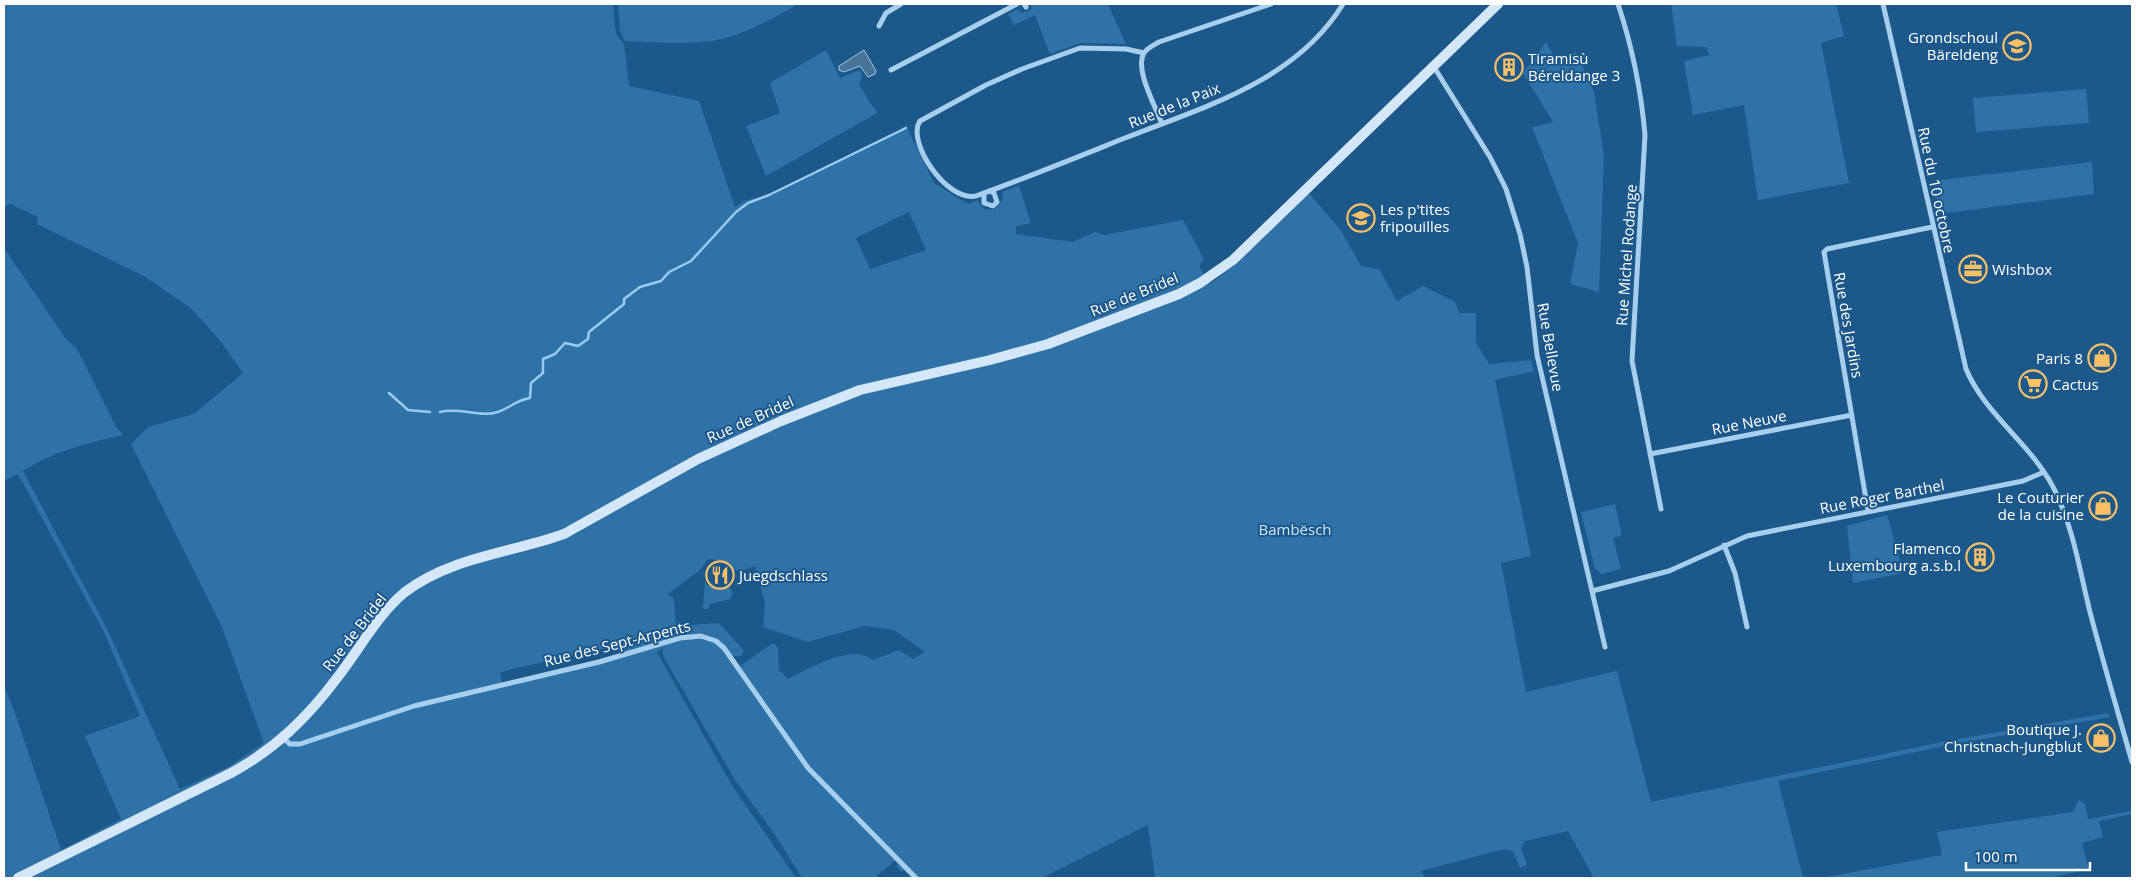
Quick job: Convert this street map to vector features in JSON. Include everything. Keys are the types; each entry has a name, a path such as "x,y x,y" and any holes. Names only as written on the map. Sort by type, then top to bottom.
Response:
{"main road":[{"name":"Rue de Bridel","path":"18,878 260,757 284,738 320,699 387,611 404,593 439,572 473,559 535,544 564,534 733,442 860,390 990,360 1048,344 1179,294 1200,283 1233,260 1498,4"}],"street":[{"path":"879,26 886,13 901,4"},
{"path":"891,70 1017,4"},
{"path":"1162,124 1142,73 1140,63 1144,53 1159,42 1271,4"},
{"name":"Rue de la Paix","path":"1144,53 1126,49 1080,48 1022,69 986,85 920,121 916,128 916,135 938,180 947,188 968,198 1244,91 1272,74 1304,49 1335,16 1343,4"},
{"name":"Rue Michel Rodange","path":"1618,4 1634,64 1642,103 1645,135 1632,361 1662,509"},
{"name":"Rue du 10 octobre","path":"1884,4 1932,228 1966,369 1971,382 2044,472 2056,493 2068,522 2108,681 2132,762"},
{"name":"Rue Bellevue","path":"1434,67 1490,158 1506,189 1520,234 1527,267 1537,355 1605,647"},
{"name":"Rue des Jardins","path":"1868,512 1824,252 1828,249 1932,228"},
{"name":"Rue Neuve","path":"1650,454 1852,415"},
{"name":"Rue Roger Barthel","path":"1592,591 1669,571 1747,536 2023,481 2044,472"},
{"path":"1724,545 1735,573 1747,627"},
{"name":"Rue des Sept-Arpents","path":"284,738 290,744 300,744 414,706 599,662 680,638 700,636 716,641 724,648 808,768 916,878"}],"green space":[{"name":"Bambësch","path":"4,4 613,4 616,34 624,44 629,86 699,101 735,207 744,201 769,195 906,126 934,183 968,204 977,200 984,209 994,210 1003,200 1002,192 1019,186 1031,223 1016,226 1016,234 1073,242 1095,232 1105,235 1183,220 1204,259 1199,266 1210,284 1236,264 1309,193 1342,232 1361,266 1379,269 1397,301 1423,286 1455,302 1459,313 1476,313 1476,343 1489,364 1531,360 1534,371 1495,380 1531,556 1501,563 1526,692 1617,671 1651,802 1952,740 2109,713 2110,717 1949,745 1778,781 1803,877 1806,878 1594,878 1568,831 1525,841 1521,848 1527,865 1520,868 1513,851 1504,849 1421,871 1425,878 1155,878 1148,825 1042,878 912,878 904,870 902,872 896,866 898,864 895,861 874,878 802,878 774,833 735,780 663,656 663,648 657,652 731,784 796,878 4,878 4,687 14,710 61,850 121,819 85,736 140,716 104,632 18,474 4,481 4,248 66,339 77,349 116,427 123,435 59,453 23,471 108,631 180,789 228,767 264,743 222,627 131,444 148,427 194,414 243,373 221,342 192,309 144,276 37,224 38,217 10,204 4,207","holes":["909,212 926,250 870,269 856,238","708,559 726,561 725,569 741,571 755,566 765,603 763,627 808,642 864,626 894,630 925,652 913,659 899,650 873,660 864,655 842,656 830,659 788,679 779,670 778,648 773,643 740,666 733,656 741,656 744,651 719,623 676,626 674,599 668,594 700,570","620,645 625,653 502,683 500,673"]},
{"path":"618,4 799,4 754,27 726,38 702,42 676,43 625,41 620,32"},
{"path":"1030,4 1108,4 1126,44 1080,43 1050,54 1035,15 1014,25 1008,14 1017,9 1022,13 1032,9"},
{"path":"1671,4 1836,4 1844,36 1821,43 1849,183 1758,200 1744,105 1693,115 1684,61 1709,55 1706,47 1677,46"},
{"path":"1546,42 1556,61 1576,52 1594,92 1604,156 1599,292 1570,284 1578,243 1532,127 1553,122 1523,73"},
{"path":"826,50 840,78 860,70 862,75 859,85 877,113 766,176 746,126 780,113 770,83"},
{"path":"2086,89 2089,123 1976,132 1973,98"},
{"path":"2092,162 2094,194 1938,214 1932,181"},
{"path":"1615,504 1622,535 1613,538 1621,569 1602,574 1595,569 1581,512"},
{"path":"1887,515 1904,573 1853,583 1847,526"},
{"path":"705,582 707,585 729,586 733,593 730,599 710,604 707,610 703,608"},
{"path":"2079,800 2085,804 2088,819 2132,811 2132,814 2099,821 2103,837 2082,843 2089,869 2050,878 1822,878 1942,855 1937,832 2073,812"}],"shaded area":[{"path":"864,50 876,71 875,74 868,77 860,66 844,72 839,70 839,66"}],"waterway":[{"path":"440,412 455,411 491,414 521,400 530,398 531,383 543,373 543,359 555,354 565,343 578,346 588,339 589,332 624,304 624,299 640,287 661,281 669,272 691,261 736,212 748,203 769,195 906,128"},
{"path":"389,393 408,410 430,412"}],"place":[{"name":"Grondschoul Bäreldeng","path":"2017,46"},
{"name":"Tiramisù Béreldange 3","path":"1509,67"},
{"name":"Les p'tites fripouilles","path":"1361,218"},
{"name":"Wishbox","path":"1973,269"},
{"name":"Paris 8","path":"2102,358"},
{"name":"Cactus","path":"2033,384"},
{"name":"Le Couturier de la cuisine","path":"2103,506"},
{"name":"Flamenco Luxembourg a.s.b.l","path":"1980,557"},
{"name":"Juegdschlass","path":"720,575"},
{"name":"Boutique J. Christnach-Jungblut","path":"2101,738"}]}
